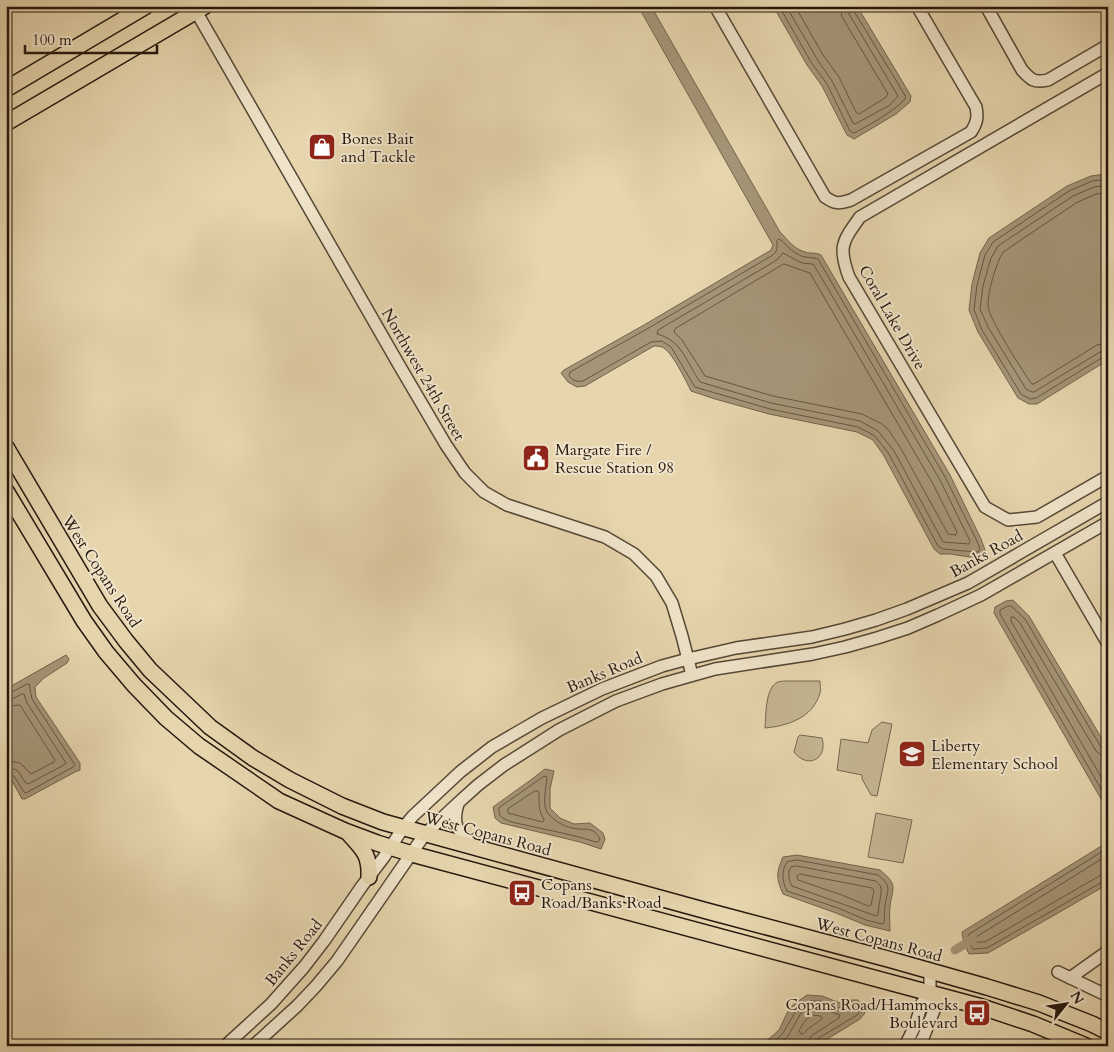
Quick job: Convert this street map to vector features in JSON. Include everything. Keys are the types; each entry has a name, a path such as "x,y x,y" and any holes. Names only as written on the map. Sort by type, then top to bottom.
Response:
{"main road":[{"path":"6,89 146,6"},
{"path":"6,123 198,8"},
{"name":"West Copans Road","path":"9,457 100,606 150,670 210,727 253,758 290,780 342,806 383,822 987,987 1039,1004 1108,1032"},
{"path":"6,491 84,621 106,652 134,685 166,718 199,746 279,801 345,831 412,854 982,1007 1033,1024 1086,1046"},
{"path":"345,831 363,848 369,867 369,877"}],"street":[{"path":"715,6 825,197 832,202 841,203 851,200 971,132 976,124 978,115 976,107 917,6"},
{"path":"986,6 1022,70 1029,78 1039,82 1048,80 1108,45"},
{"name":"Northwest 24th Street","path":"198,8 399,365 446,445 465,473 484,492 507,505 605,537 634,554 656,576 672,603 692,675"},
{"name":"Coral Lake Drive","path":"1108,73 860,217 848,233 842,247 843,261 849,277 985,507 1008,520 1037,517 1108,476"},
{"name":"Banks Road","path":"225,1046 271,1004 298,973 324,941 413,816 460,772 492,746 550,714 602,689 655,669 736,648 845,629 907,609 968,583 1108,502"},
{"name":"Banks Road","path":"253,1046 297,1006 337,961 425,834 458,803 504,765 559,730 616,701 662,684 715,669 813,654 845,647 938,616 981,595 1108,522"},
{"path":"1055,553 1108,644"},
{"path":"458,803 455,812 456,825 464,836 479,849"},
{"path":"1070,978 1108,951"},
{"path":"917,1046 923,1038 935,1008 930,993 930,971"},
{"path":"1058,972 1108,996"},
{"path":"905,1046 916,1026 922,1003 930,993"}],"shaded area":[{"path":"781,681 820,681 820,692 817,702 805,715 790,723 765,728 768,696 774,685"},
{"path":"882,722 892,724 877,796 871,795 862,779 862,775 837,770 841,739 868,743 872,730"},
{"path":"800,735 822,738 822,752 815,760 805,760 794,752"},
{"path":"876,813 912,820 903,863 868,857"}],"water":[{"path":"638,6 651,6 780,232 791,244 801,251 821,255 950,475 986,553 976,558 940,554 934,549 884,456 873,440 857,432 769,414 691,391 674,360 662,347 654,346 585,386 577,387 568,382 561,373 771,250 773,245"},
{"path":"773,6 857,6 911,96 910,102 896,114 854,139 847,135 822,86 807,65"},
{"path":"1108,175 1108,360 1037,404 1029,404 1018,398 978,332 969,310 972,284 980,253 989,238 1067,186 1091,176"},
{"path":"1013,600 1029,616 1108,749 1108,811 994,613 995,607 1006,601"},
{"path":"66,655 69,659 67,663 44,678 35,687 36,697 80,763 80,770 22,799 11,779 6,778 6,689"},
{"path":"545,769 554,771 550,789 550,808 560,818 574,824 590,823 603,833 605,839 601,849 501,823 495,818 493,807"},
{"path":"1108,842 1108,884 988,953 969,954 964,944 962,932"},
{"path":"797,855 880,870 890,879 893,886 890,931 865,925 783,894 779,884 778,872 783,857"},
{"path":"807,995 822,996 840,1003 858,1000 865,1013 860,1019 816,1046 757,1046 779,1030 793,1005"}],"waterway":[{"path":"955,950 973,939"}],"place":[{"name":"Bones Bait and Tackle","path":"322,147"},
{"name":"Margate Fire / Rescue Station 98","path":"536,458"},
{"name":"Liberty Elementary School","path":"912,754"},
{"name":"Copans Road/Banks Road","path":"522,893"},
{"name":"Copans Road/Hammocks Boulevard","path":"977,1013"}]}
